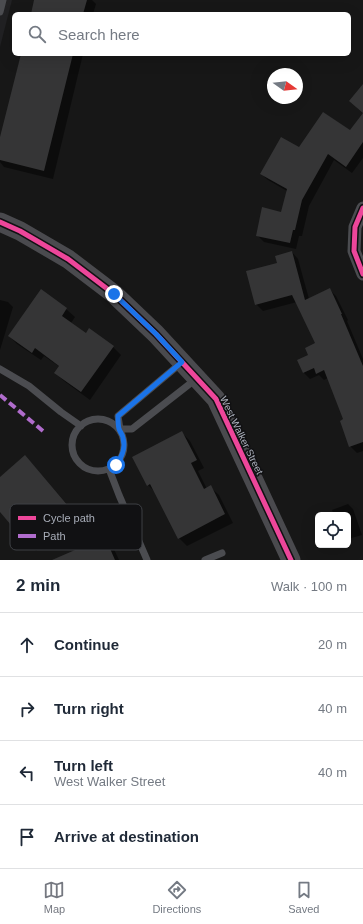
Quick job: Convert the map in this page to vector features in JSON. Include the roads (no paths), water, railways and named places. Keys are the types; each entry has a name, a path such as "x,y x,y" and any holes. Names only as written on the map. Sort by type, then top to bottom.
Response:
{"street":[{"path":"363,208 355,227 354,251 363,274"},
{"name":"West Walker Street","path":"0,222 20,230 68,259 91,276 136,313 216,399 292,560"}],"lane":[{"path":"0,12 3,0"},
{"path":"182,362 118,416 120,430 125,444 124,452 116,465 110,469 93,471 79,463 74,456 72,440 81,426 88,421 97,419 109,422 120,430 132,429 196,379"},
{"path":"0,369 29,386 81,426"},
{"path":"110,469 123,504"},
{"path":"142,548 147,560"},
{"path":"205,560 222,553"}]}
